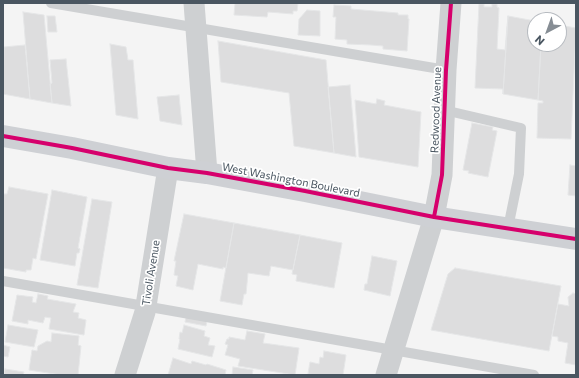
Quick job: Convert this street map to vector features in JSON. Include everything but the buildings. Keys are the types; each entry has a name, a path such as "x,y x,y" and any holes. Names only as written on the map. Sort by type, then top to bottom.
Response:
{"main road":[{"name":"West Washington Boulevard","path":"3,136 72,148 168,168 207,173 305,191 434,217 576,239"}],"street":[{"path":"194,3 207,173"},
{"name":"Redwood Avenue","path":"386,375 434,217 442,175 446,70 451,3"},
{"name":"Tivoli Avenue","path":"125,375 145,312 168,168"}],"lane":[{"path":"51,3 446,70"},
{"path":"444,110 521,128 519,174 508,228"},
{"path":"3,281 534,375"}],"cycle path":[{"path":"434,217 442,175 446,70 451,3"},
{"path":"3,136 72,148 168,168 207,173 305,191 434,217 576,239"}]}
